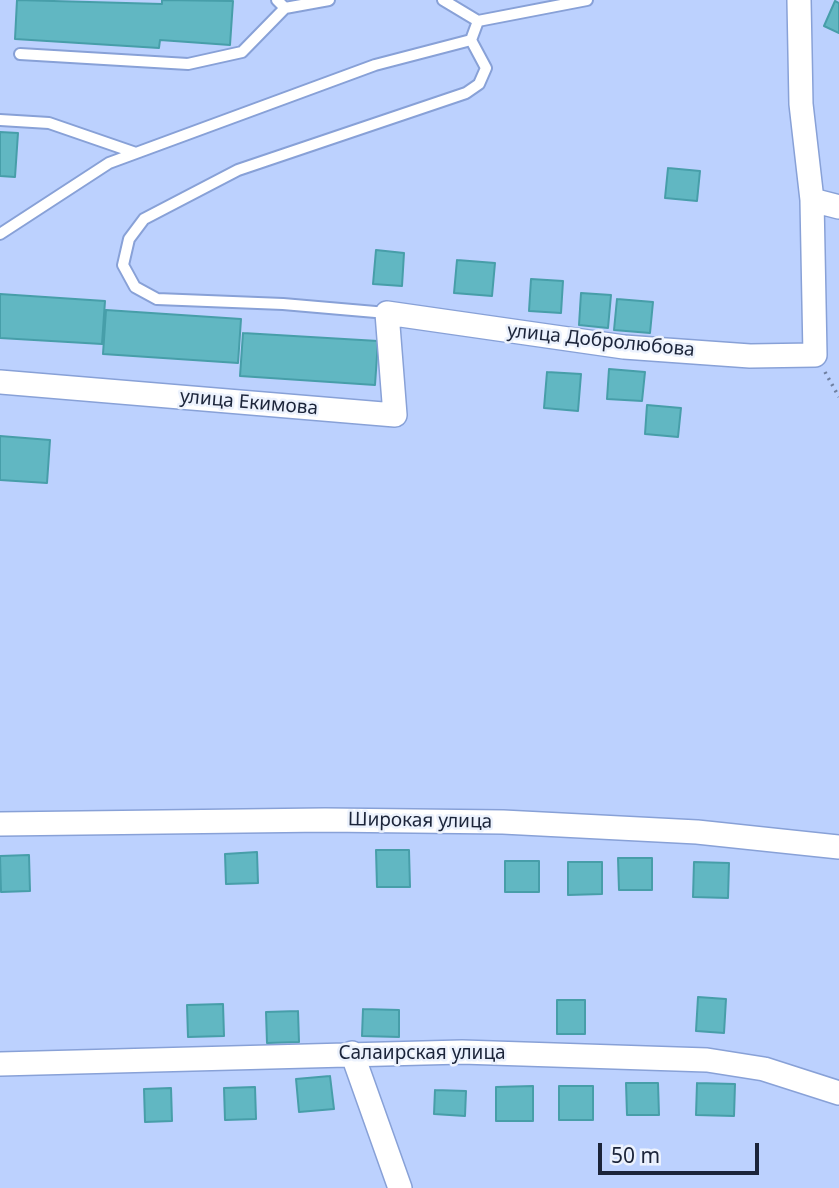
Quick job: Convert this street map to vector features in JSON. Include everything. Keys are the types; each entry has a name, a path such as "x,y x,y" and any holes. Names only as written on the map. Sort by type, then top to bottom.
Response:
{"street":[{"path":"799,0 801,104 812,200 815,355"},
{"path":"812,200 839,207"},
{"name":"улица Добролюбова","path":"387,313 624,347 750,356 815,355"},
{"name":"улица Екимова","path":"0,382 395,415 387,313"},
{"name":"Широкая улица","path":"0,824 326,820 503,822 697,832 839,847"},
{"name":"Салаирская улица","path":"0,1064 461,1052 707,1060 764,1069 839,1093"},
{"path":"352,1053 400,1188"}],"lane":[{"path":"20,54 188,64 242,52 281,4 329,0"},
{"path":"443,0 478,21 587,0"},
{"path":"387,313 283,304 157,299 135,287 123,265 129,239 144,219 238,170 466,93 479,84 486,68 471,40 478,21"},
{"path":"0,234 109,163 375,65 471,40"},
{"path":"0,120 50,123 136,153"},
{"path":"0,226 12,227"}],"path":[{"path":"815,355 839,397"}],"building":[{"path":"17,0 162,4 162,0 233,1 230,45 160,40 159,48 15,39"},
{"path":"835,1 839,3 839,33 824,26"},
{"path":"0,132 18,133 15,177 0,176"},
{"path":"668,168 700,171 697,201 665,198"},
{"path":"376,250 404,253 402,286 373,284"},
{"path":"457,260 495,263 492,296 454,293"},
{"path":"531,279 563,281 561,313 529,311"},
{"path":"581,293 611,295 608,328 579,325"},
{"path":"0,294 105,301 102,344 0,338"},
{"path":"617,299 653,302 650,333 614,330"},
{"path":"106,310 241,319 238,363 103,354"},
{"path":"243,333 378,341 375,385 240,376"},
{"path":"609,369 645,372 642,401 607,399"},
{"path":"547,372 581,374 578,411 544,408"},
{"path":"647,405 681,408 678,437 645,434"},
{"path":"0,436 50,440 47,483 0,480"},
{"path":"376,850 409,850 410,887 377,887"},
{"path":"257,852 258,883 226,884 225,854"},
{"path":"29,855 30,891 1,892 0,856"},
{"path":"618,858 652,858 652,890 619,890"},
{"path":"505,861 539,861 539,892 505,892"},
{"path":"568,862 602,862 602,894 568,895"},
{"path":"694,862 729,863 728,898 693,897"},
{"path":"698,997 726,999 724,1033 696,1031"},
{"path":"557,1000 585,1000 585,1034 557,1034"},
{"path":"223,1004 224,1036 188,1037 187,1005"},
{"path":"363,1009 399,1010 399,1037 362,1036"},
{"path":"298,1011 299,1042 267,1043 266,1012"},
{"path":"330,1076 334,1109 299,1112 296,1079"},
{"path":"626,1083 658,1083 659,1115 627,1115"},
{"path":"697,1083 735,1084 734,1116 696,1115"},
{"path":"533,1086 533,1121 496,1121 496,1087"},
{"path":"559,1086 593,1086 593,1120 559,1120"},
{"path":"255,1087 256,1119 225,1120 224,1088"},
{"path":"171,1088 172,1121 145,1122 144,1089"},
{"path":"435,1090 466,1091 465,1116 434,1114"}]}
